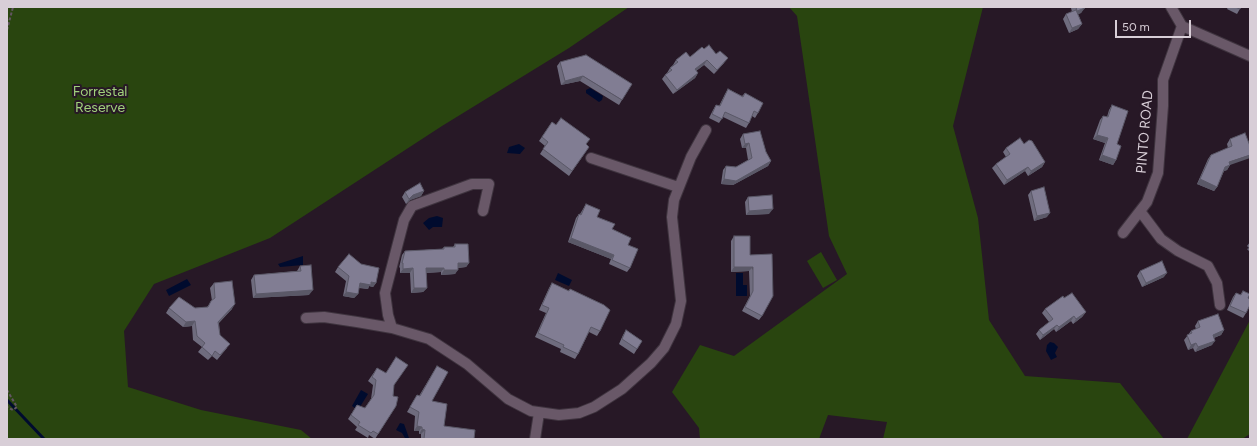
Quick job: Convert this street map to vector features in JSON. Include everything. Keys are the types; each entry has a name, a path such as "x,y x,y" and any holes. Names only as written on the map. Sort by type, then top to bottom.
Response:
{"street":[{"path":"1171,7 1182,26 1250,56"},
{"name":"PINTO ROAD","path":"1123,233 1147,202 1158,173 1163,106 1163,80 1182,26"},
{"path":"306,318 324,317 392,328 429,340 442,346 508,399 539,413 559,415 579,413 601,403 636,377 658,356 664,348 676,324 681,301 672,218 674,200 678,186 691,157 706,130"},
{"path":"591,158 678,186"},
{"path":"392,328 388,315 385,292 404,220 412,206 472,184 489,184 483,211"},
{"path":"1140,211 1161,239 1178,251 1208,266 1217,282 1220,305"},
{"path":"535,439 539,413"}],"path":[{"path":"7,30 13,7"},
{"path":"7,390 16,407 13,410 7,407"}],"green space":[{"name":"Forrestal Reserve","path":"7,7 629,7 569,48 442,126 270,238 154,284 124,331 128,387 201,410 301,430 312,439 7,439"},
{"path":"789,7 983,7 953,126 978,218 989,320 1025,376 1120,383 1164,439 883,439 887,422 828,415 819,439 700,439 699,428 672,392 700,345 734,356 847,274 829,236 797,16"},
{"path":"821,252 837,280 823,288 807,261"},
{"path":"1250,320 1250,434 1242,439 1187,439"}],"water":[{"path":"590,88 603,96 602,100 599,102 586,93 586,90"},
{"path":"519,144 525,148 520,154 507,153 509,147"},
{"path":"437,216 443,218 442,227 433,227 429,230 423,223 429,218"},
{"path":"303,256 303,265 280,267 278,264"},
{"path":"558,273 572,280 569,286 555,280"},
{"path":"736,273 743,273 743,285 747,285 747,296 736,296"},
{"path":"187,279 191,285 169,296 166,290"},
{"path":"1050,342 1054,343 1058,347 1055,353 1057,357 1051,360 1046,351 1047,345"},
{"path":"361,390 368,394 358,410 352,406"},
{"path":"400,423 404,424 409,438 405,438 402,433 396,430"}],"building":[{"path":"1076,7 1084,7 1085,8 1077,11"},
{"path":"1076,10 1082,24 1072,28 1066,14"},
{"path":"709,45 716,54 720,51 728,58 717,70 707,60 695,69 698,73 677,90 665,75 672,70 670,68 678,62 676,60 686,52 690,57 702,47 704,49"},
{"path":"586,55 632,84 622,100 583,76 565,81 560,62"},
{"path":"728,89 743,97 745,93 763,103 758,113 754,111 749,123 725,112 722,119 712,114 716,105 720,106"},
{"path":"1112,105 1128,111 1117,144 1121,146 1116,160 1102,155 1108,138 1097,135 1103,116 1108,117"},
{"path":"561,118 590,139 586,144 589,147 572,171 543,149 548,142 542,137 552,122 556,125"},
{"path":"760,131 766,152 771,161 736,181 724,179 726,166 736,167 752,158 749,143 745,144 743,134"},
{"path":"1245,133 1250,146 1250,155 1229,162 1230,165 1225,167 1217,187 1200,179 1211,155 1232,146 1230,139"},
{"path":"1020,138 1024,144 1029,140 1032,141 1045,162 1031,171 1028,167 1007,180 996,164 1010,154 1006,148"},
{"path":"420,183 424,191 413,195 409,199 405,192"},
{"path":"1044,187 1050,213 1037,216 1031,191"},
{"path":"772,195 773,209 749,211 748,197"},
{"path":"586,204 600,210 597,217 615,224 612,229 631,238 628,245 638,249 630,268 612,260 614,255 571,238 579,214 581,215"},
{"path":"734,236 750,236 750,255 772,254 773,296 762,316 745,307 753,291 753,267 734,267"},
{"path":"455,244 468,244 469,263 458,263 458,270 426,268 427,288 414,288 413,268 403,269 402,263 405,251 444,249 444,247 455,247"},
{"path":"349,254 361,264 379,268 376,283 371,282 371,285 360,283 358,294 346,292 349,276 338,267"},
{"path":"1162,261 1167,273 1146,283 1140,271"},
{"path":"311,265 313,290 256,294 254,275 301,271 300,266"},
{"path":"232,281 235,304 218,322 220,335 230,344 220,355 215,351 212,356 202,347 205,343 197,336 195,321 186,322 169,308 179,297 195,308 208,307 211,301 215,298 214,283"},
{"path":"552,283 569,291 570,289 604,305 610,310 600,331 591,327 578,354 563,347 564,345 538,333 549,308 542,305"},
{"path":"1243,291 1250,294 1248,298 1250,299 1250,305 1246,313 1230,306 1236,293 1241,295"},
{"path":"1072,293 1086,312 1076,319 1074,316 1059,327 1057,325 1043,335 1039,330 1053,319 1045,309 1063,296 1064,298"},
{"path":"1218,314 1224,330 1213,335 1215,341 1198,347 1196,343 1191,345 1187,335 1192,333 1191,331 1200,327 1198,321"},
{"path":"626,330 642,341 637,349 622,339"},
{"path":"396,357 408,365 394,385 393,396 398,397 396,406 378,434 373,431 371,433 358,425 360,422 351,415 357,405 365,408 374,395 376,380 372,377 377,368 386,373"},
{"path":"437,366 448,372 432,401 447,404 444,426 475,430 474,439 424,439 425,430 422,429 422,427 417,426 419,412 410,407 417,395 420,396"}],"waterway":[{"path":"7,400 44,439"}]}
